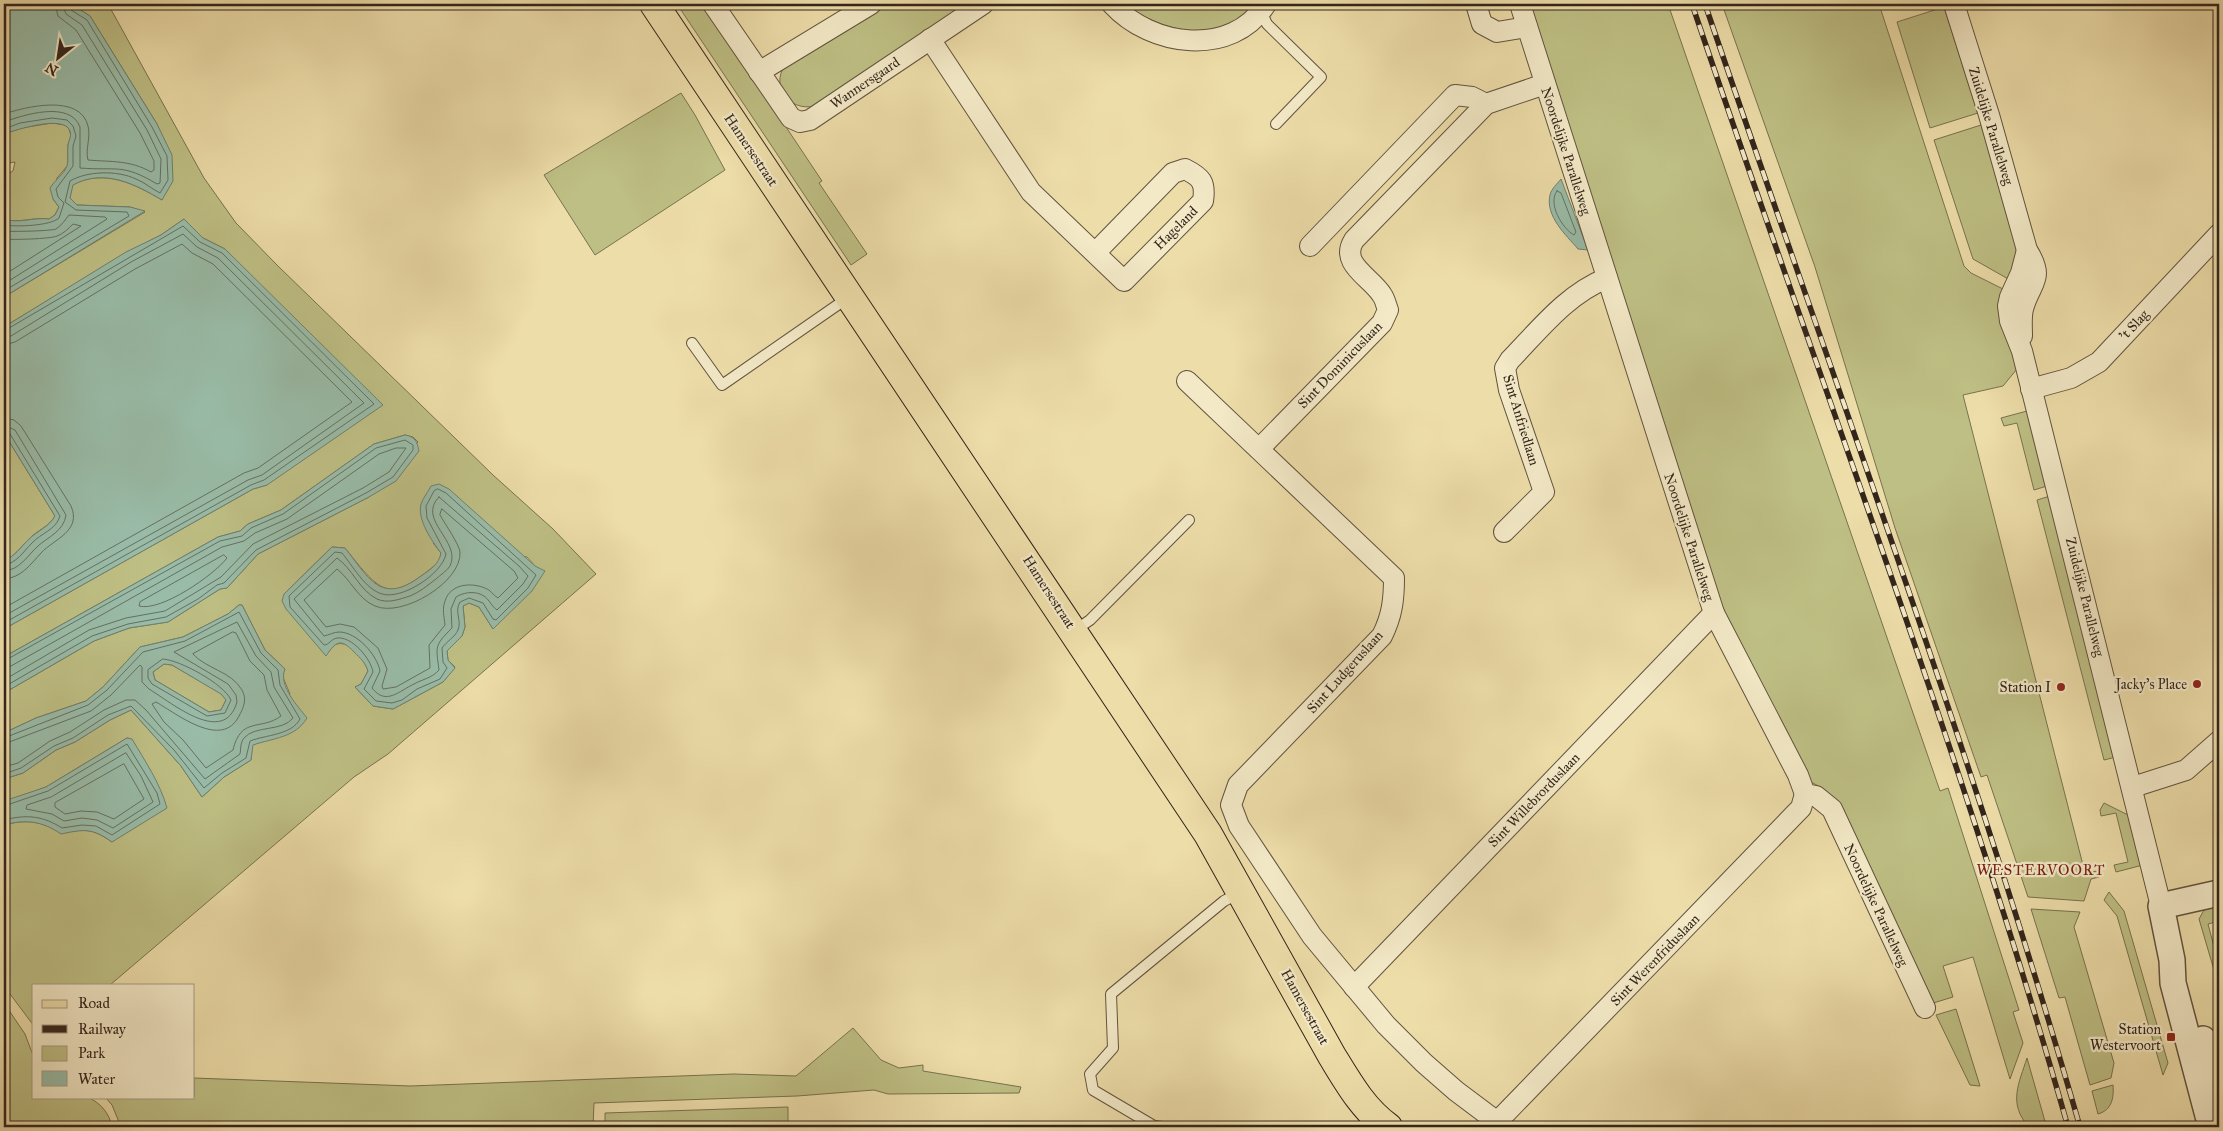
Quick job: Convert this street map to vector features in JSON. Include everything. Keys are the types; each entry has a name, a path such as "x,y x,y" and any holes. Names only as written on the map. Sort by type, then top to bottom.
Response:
{"main road":[{"name":"Hamersestraat","path":"654,4 1208,834 1332,1056 1377,1124"}],"street":[{"name":"Wannersgaard","path":"713,4 792,118 800,122 810,120 983,4"},
{"path":"759,72 871,4"},
{"path":"1112,4 1118,11 1142,27 1166,38 1190,40 1222,38 1242,28 1264,8"},
{"path":"1476,4 1482,24 1497,32 1527,27"},
{"name":"Noordelijke Parallelweg","path":"1520,4 1714,613 1794,766 1805,794 1816,796 1832,809 1925,1008"},
{"name":"Zuidelijke Parallelweg","path":"1954,4 1989,115 2027,250 2035,266 2036,282 2023,311 2022,352 2133,787 2162,906 2172,960 2173,984 2211,1127"},
{"name":"Hageland","path":"930,39 1031,192 1095,254 1124,281 1203,200 1205,189 1198,176 1185,170 1173,173 1095,254"},
{"path":"1486,104 1472,97 1455,96 1316,240 1336,248 1351,251 1350,247 1354,240 1486,104 1545,84"},
{"name":"'t Slag","path":"2031,389 2071,378 2098,362 2219,234"},
{"name":"Sint Dominicuslaan","path":"1259,449 1382,323 1388,310 1382,295 1352,264 1351,251"},
{"name":"Sint Anfriedlaan","path":"1504,532 1544,492 1509,390 1505,368 1510,360 1564,304 1587,286 1607,278"},
{"name":"Sint Ludgeruslaan","path":"1187,381 1394,578 1394,598 1390,620 1382,636 1238,785 1231,805 1239,826 1312,936 1354,987"},
{"name":"Sint Willebrorduslaan","path":"1354,987 1714,613"},
{"path":"2133,787 2186,770 2219,741"},
{"name":"Sint Werenfriduslaan","path":"1501,1125 1801,808 1805,794"},
{"path":"2162,906 2219,893"},
{"name":"Zuidelijke Parallelweg","path":"2172,960 2219,1087"},
{"path":"1354,987 1386,1024 1424,1063 1456,1092 1501,1125"}],"lane":[{"path":"1264,8 1268,24 1321,77 1276,124"},
{"path":"692,342 722,385 849,297"},
{"path":"1074,631 1090,620 1188,520"},
{"path":"1162,1127 1154,1126 1093,1090 1090,1074 1112,1048 1111,994 1224,901 1242,892"}],"green space":[{"path":"71,4 108,4 204,178 236,223 493,475 553,529 596,574 388,754 354,777 111,984 32,984 32,1023 4,986 4,825 34,822 61,833 76,831 93,832 112,842 150,770 131,739 127,738 46,787 4,803 4,779 23,773 56,750 75,742 110,720 131,710 181,766 202,797 224,777 251,760 252,745 267,740 290,694 282,675 285,669 265,650 242,605 183,637 140,647 103,687 86,701 36,718 4,733 4,693 94,641 129,628 168,622 220,589 227,588 258,554 369,497 418,442 413,437 405,435 374,444 281,510 248,524 240,531 218,537 4,657 4,629 253,489 267,485 238,264 225,249 203,238 184,219 161,235 126,253 4,327 4,297 145,212 130,207 77,205 70,198 72,185 96,178 119,180 162,200 163,139 157,124 90,16","holes":["433,543 527,557 535,566 493,629 479,607 469,603 463,606 465,627 462,636 447,651 448,660 455,667 443,682 393,709 373,706 355,687 361,684 368,671 364,662 352,648 342,644 334,646 326,655 284,594 332,547 345,548 378,585 388,589 409,584 440,561 441,553"]},
{"path":"677,4 704,4 822,181 819,183 867,254 851,265"},
{"path":"889,4 966,4 815,106 806,107 798,105 785,96 780,82 781,73 785,65"},
{"path":"1123,4 1258,4 1242,17 1226,26 1209,30 1191,31 1156,22"},
{"path":"1529,4 1668,4 1940,791 1948,788 2019,1010 2013,1012 2023,1043 2010,1079 1973,957 1943,966 1953,997 1930,1004 1833,799 1824,789 1811,782 1726,617 1717,596"},
{"path":"1722,4 1879,4 1964,266 1971,273 2007,291 2017,369 2003,386 1963,395 2085,873 2097,871 2099,877 2091,879 2084,901 2028,897 1987,775 1981,777 1895,528 1815,267"},
{"path":"1944,7 1978,113 1930,128 1897,22"},
{"path":"681,93 725,170 595,255 544,175"},
{"path":"52,123 65,125 69,129 71,136 68,145 68,165 57,178 53,199 59,207 55,215 49,219 5,220 4,176 13,171 15,162 4,164 4,134 21,128"},
{"path":"1981,125 2019,248 2010,280 1973,259 1934,140"},
{"path":"2027,411 2047,486 2034,490 2017,423 2004,426 2001,418"},
{"path":"4,433 55,516 50,523 4,561"},
{"path":"2050,496 2116,757 2104,760 2037,500"},
{"path":"164,664 172,665 222,694 226,700 221,710 209,712 155,680 153,672"},
{"path":"2104,803 2126,814 2130,813 2143,865 2116,872 2114,865 2128,862 2116,813 2101,816 2100,810"},
{"path":"2109,892 2124,911 2168,1063 2163,1075 2117,916 2104,900"},
{"path":"2219,906 2219,921 2208,924 2219,966 2219,987 2199,919 2204,910"},
{"path":"2031,909 2080,912 2074,927 2114,1063 2111,1078 2090,1085 2065,997 2059,998"},
{"path":"4,1003 25,1034 32,1053 32,1098 89,1098 104,1109 112,1127 4,1127"},
{"path":"1956,1009 1980,1086 1970,1085 1936,1015"},
{"path":"853,1028 881,1060 899,1068 923,1065 923,1071 1021,1087 1019,1093 888,1094 874,1090 797,1096 594,1103 593,1127 488,1127 487,1122 121,1127 112,1105 106,1098 195,1098 195,1078 410,1086 734,1074 796,1076"},
{"path":"2027,1058 2047,1127 2028,1126 2018,1109 2017,1093"},
{"path":"2113,1085 2111,1103 2106,1110 2098,1114 2092,1091"},
{"path":"788,1107 788,1127 605,1127 605,1113"}],"water":[{"path":"6,4 71,4 90,16 157,124 172,155 173,181 162,200 130,184 108,178 85,180 73,185 70,198 77,205 130,207 145,211 4,297 4,219 15,221 49,219 55,215 59,207 53,199 50,188 67,166 68,144 71,135 66,126 50,123 4,134 4,7"},
{"path":"1561,179 1588,250 1578,249 1553,218 1549,203 1551,193"},
{"path":"184,219 203,238 225,249 383,405 267,485 253,489 4,629 4,561 50,523 55,516 4,433 4,327 126,252 161,235"},
{"path":"405,435 415,440 419,451 396,481 369,497 258,554 227,588 220,589 168,622 129,628 94,641 4,693 4,657 218,537 240,531 248,524 281,510 374,444"},
{"path":"439,484 449,489 535,566 545,571 532,591 493,629 479,607 469,603 463,606 465,627 462,636 447,651 448,660 455,668 443,682 393,709 373,706 355,687 361,684 368,671 366,665 342,643 336,644 326,656 286,609 282,601 284,594 332,547 345,548 369,578 386,588 407,585 428,571 436,564 441,553 423,523 420,510 423,499 431,486"},
{"path":"239,605 242,605 265,650 285,669 284,682 287,689 294,702 307,718 296,730 253,745 251,760 224,777 202,797 181,766 131,710 110,720 75,742 56,750 23,773 4,779 4,733 36,718 86,701 103,687 140,647 183,637 228,614","holes":["164,664 172,665 221,694 226,700 221,710 209,712 155,680 153,672"]},
{"path":"127,738 132,739 147,764 167,808 112,842 93,832 76,831 61,834 47,826 34,822 4,825 4,803 7,800 46,787"},
{"path":"488,1122 488,1127 243,1127"},
{"path":"130,1125 243,1127 127,1127"}],"railway":[{"path":"1692,4 1935,703 2026,985 2068,1127"},
{"path":"1705,4 1947,703 2038,985 2080,1127"}],"place":[{"name":"Jacky's Place","path":"2197,684"},
{"name":"Station I","path":"2061,687"},
{"name":"Station Westervoort","path":"2171,1037"}],"district":[{"name":"WESTERVOORT","path":"2041,870"}]}
